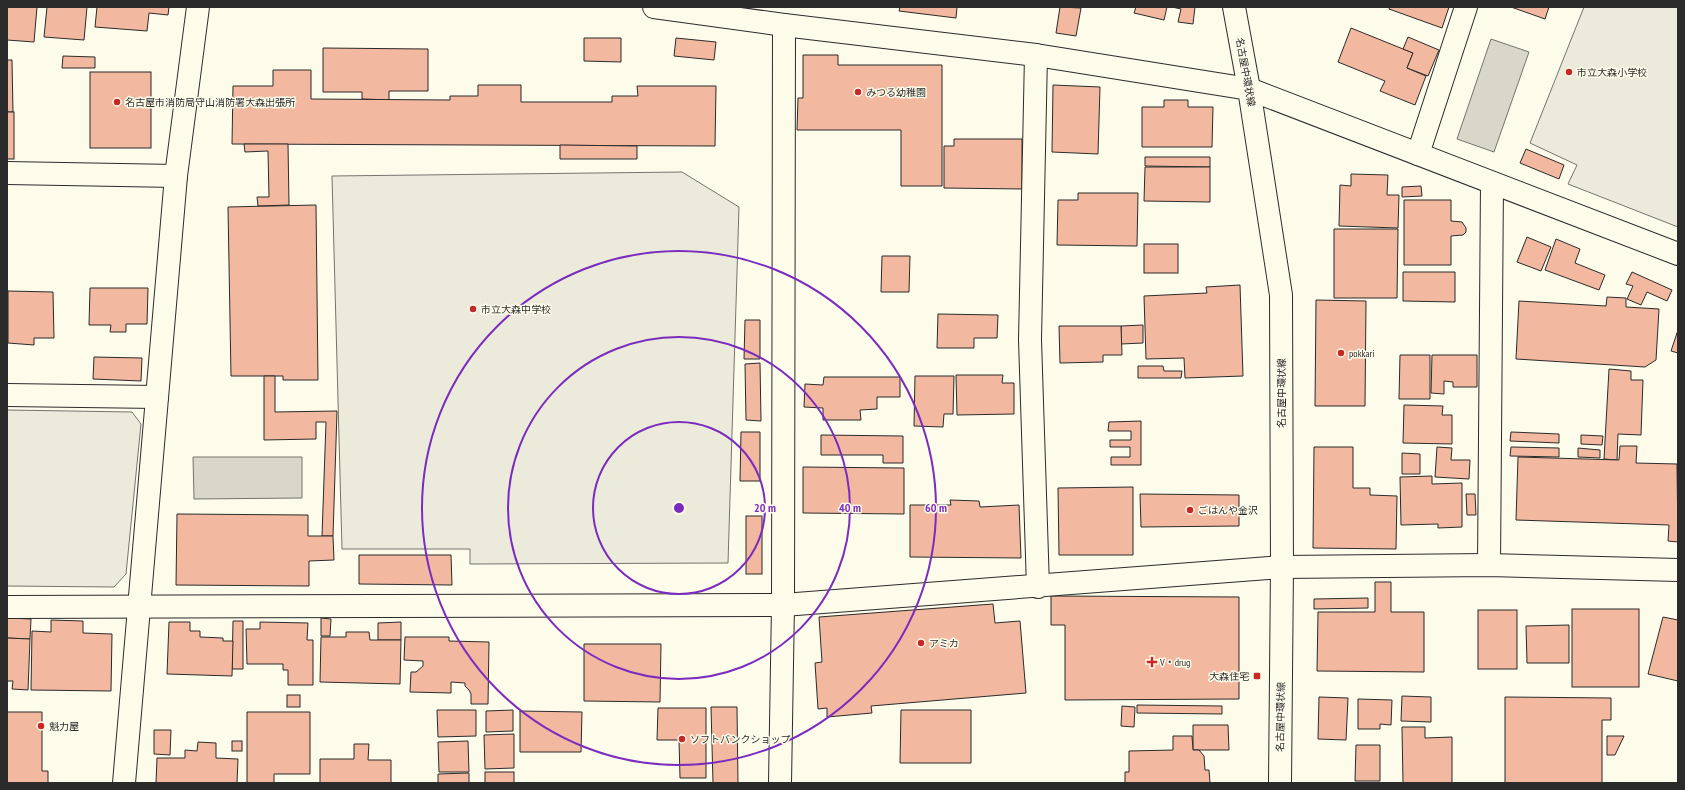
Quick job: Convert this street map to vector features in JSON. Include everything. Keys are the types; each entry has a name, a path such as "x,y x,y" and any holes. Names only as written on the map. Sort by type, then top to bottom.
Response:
{"street":[{"path":"124,783 176,176 198,7"},
{"path":"654,7 784,25 1036,55 1249,89 1678,254"},
{"name":"名古屋中環状線","path":"1234,7 1249,89 1281,295 1282,566 1280,783"},
{"path":"1418,154 1466,7"},
{"path":"780,783 783,605 784,25"},
{"path":"1036,55 1030,340 1038,586"},
{"path":"7,172 176,176"},
{"path":"1489,565 1492,183"},
{"path":"7,395 157,397"},
{"path":"7,607 783,605 1282,566 1489,565 1678,570"}],"shaded area":[{"path":"1584,7 1678,7 1678,227 1568,184 1577,165 1530,143"},
{"path":"1491,39 1529,52 1494,152 1457,139"},
{"path":"682,172 739,207 728,563 470,564 470,549 342,549 332,176"},
{"path":"7,410 132,412 141,424 126,574 114,587 7,586"},
{"path":"193,457 302,457 302,498 194,499"}],"building":[{"path":"7,7 37,7 34,42 7,40"},
{"path":"47,7 87,7 84,40 44,37"},
{"path":"97,7 169,7 168,15 149,13 147,31 95,27"},
{"path":"900,7 957,7 956,18 899,11"},
{"path":"1060,7 1081,8 1076,36 1056,33"},
{"path":"1136,7 1167,7 1164,20 1134,13"},
{"path":"1172,7 1195,7 1193,24 1178,22 1181,9"},
{"path":"1390,7 1449,7 1442,28 1389,9"},
{"path":"1511,7 1549,7 1545,19"},
{"path":"1351,28 1413,53 1407,68 1426,76 1415,105 1380,91 1385,81 1338,62"},
{"path":"1408,37 1439,50 1428,76 1407,68 1413,53 1403,49"},
{"path":"584,38 621,38 621,62 584,61"},
{"path":"676,38 716,42 714,60 674,56"},
{"path":"323,48 428,49 428,91 389,91 389,100 362,99 362,92 323,92"},
{"path":"803,55 838,55 838,65 942,65 942,186 901,186 901,130 797,130 798,98 803,98"},
{"path":"63,56 95,57 95,68 62,68"},
{"path":"7,60 12,60 13,112 7,112"},
{"path":"273,70 311,70 311,99 450,100 450,96 478,96 478,85 521,85 521,102 612,102 612,96 638,96 637,86 716,86 715,146 232,144 233,86 273,86"},
{"path":"90,72 151,72 151,148 90,148"},
{"path":"1053,85 1100,87 1098,154 1052,152"},
{"path":"1164,100 1188,100 1188,107 1213,107 1212,147 1142,147 1142,107 1164,107"},
{"path":"7,112 14,112 14,159 7,159"},
{"path":"954,139 1022,139 1022,189 944,188 944,146 954,146"},
{"path":"244,144 288,144 289,205 258,206 257,197 269,197 268,151 245,152"},
{"path":"560,145 637,146 637,159 560,159"},
{"path":"1526,149 1564,165 1559,179 1520,163"},
{"path":"1145,157 1210,157 1210,167 1145,166"},
{"path":"1145,167 1210,167 1210,202 1144,201"},
{"path":"1351,174 1388,175 1387,195 1399,195 1398,228 1339,226 1340,185 1351,186"},
{"path":"1421,186 1422,196 1402,197 1402,187"},
{"path":"1078,193 1138,193 1137,246 1057,245 1058,200 1078,200"},
{"path":"1404,200 1451,200 1451,221 1462,222 1466,228 1466,232 1463,235 1451,236 1451,265 1404,265"},
{"path":"316,205 318,380 283,380 283,376 231,376 228,207"},
{"path":"1334,229 1398,229 1397,298 1334,298"},
{"path":"1527,237 1551,247 1541,271 1517,262"},
{"path":"1556,239 1580,249 1575,263 1605,275 1599,290 1545,270"},
{"path":"1144,244 1178,244 1178,273 1144,273"},
{"path":"882,256 910,256 909,292 881,292"},
{"path":"1403,272 1455,272 1455,302 1403,301"},
{"path":"1632,272 1672,290 1667,301 1647,292 1641,305 1627,299 1633,286 1626,284"},
{"path":"1240,285 1243,376 1185,378 1184,358 1146,359 1144,296 1207,293 1206,287"},
{"path":"90,288 148,288 147,324 126,324 126,332 110,332 111,325 89,325"},
{"path":"8,291 53,292 54,338 34,338 34,345 8,343"},
{"path":"1607,297 1626,298 1626,307 1659,309 1656,360 1645,367 1516,359 1519,301 1606,306"},
{"name":"pokkari","path":"1316,300 1366,301 1365,406 1315,406"},
{"path":"938,314 998,315 997,338 974,338 974,348 937,348"},
{"path":"745,320 760,320 760,359 744,359"},
{"path":"1143,325 1143,343 1121,344 1121,326"},
{"path":"1059,326 1121,326 1122,355 1103,355 1103,362 1060,363"},
{"path":"1678,330 1678,353 1671,351"},
{"path":"1400,355 1430,355 1430,399 1399,399"},
{"path":"1432,355 1477,355 1477,387 1453,387 1453,382 1444,381 1444,394 1431,393"},
{"path":"94,357 142,358 141,381 93,379"},
{"path":"760,363 761,421 746,420 745,364"},
{"path":"1138,366 1163,366 1164,371 1182,371 1181,378 1138,378"},
{"path":"1609,369 1631,371 1631,380 1643,380 1641,435 1618,434 1617,460 1604,459"},
{"path":"956,375 1003,375 1002,383 1014,383 1014,414 957,415"},
{"path":"264,376 275,376 275,412 337,411 333,536 322,536 326,422 316,422 316,439 264,440"},
{"path":"915,376 954,376 953,414 944,414 943,427 914,426"},
{"path":"824,377 900,377 900,397 877,397 877,409 860,410 861,420 823,420 823,408 804,407 805,384 823,385"},
{"path":"1404,405 1443,406 1442,415 1452,415 1452,444 1403,443"},
{"path":"1141,421 1141,465 1111,465 1111,457 1130,457 1130,447 1110,447 1110,440 1131,440 1131,431 1108,431 1109,422"},
{"path":"741,432 760,432 760,481 740,481"},
{"path":"1511,432 1559,434 1559,443 1510,441"},
{"path":"821,435 903,436 903,463 883,463 883,455 821,455"},
{"path":"1581,435 1603,436 1602,445 1581,444"},
{"path":"1620,446 1637,446 1636,463 1677,464 1678,542 1668,541 1669,525 1516,520 1518,457 1619,460"},
{"path":"1314,447 1353,447 1353,488 1370,488 1370,495 1397,496 1396,549 1313,548"},
{"path":"1437,447 1452,448 1451,460 1470,460 1469,479 1435,477"},
{"path":"1511,447 1559,448 1559,457 1510,456"},
{"path":"1578,448 1600,450 1600,458 1578,457"},
{"path":"1402,453 1420,454 1420,474 1402,474"},
{"path":"803,467 904,468 904,514 803,513"},
{"path":"1432,476 1432,484 1462,483 1462,527 1438,528 1438,524 1401,525 1400,477"},
{"path":"1133,487 1133,555 1059,555 1058,488"},
{"name":"ごはんや金沢","path":"1140,494 1239,495 1239,526 1141,527"},
{"path":"1466,494 1475,494 1476,515 1467,515"},
{"path":"950,500 979,501 980,507 1019,505 1021,558 910,557 910,505 951,505"},
{"path":"177,514 308,515 308,536 333,536 334,560 309,561 309,586 176,585"},
{"path":"746,516 762,516 762,574 746,574"},
{"path":"359,555 451,555 452,585 359,584"},
{"path":"1375,582 1391,582 1391,612 1424,612 1424,672 1317,671 1318,612 1375,612"},
{"name":"V・drug","path":"1051,596 1239,597 1239,699 1065,700 1065,625 1051,625"},
{"path":"1368,598 1368,608 1314,609 1314,599"},
{"name":"アミカ","path":"993,604 995,623 1020,621 1026,693 871,706 872,713 827,717 827,708 818,709 815,663 822,662 819,617"},
{"path":"1572,609 1639,609 1639,687 1572,687"},
{"path":"1478,610 1517,610 1517,669 1478,669"},
{"path":"1663,617 1678,620 1678,681 1648,674"},
{"path":"7,618 31,619 30,639 7,638"},
{"path":"321,618 331,619 330,636 321,636"},
{"path":"51,620 83,621 83,633 112,634 111,691 31,690 32,631 51,632"},
{"path":"233,621 243,621 243,669 232,669"},
{"path":"169,622 190,622 190,631 200,631 200,637 223,638 223,641 233,641 232,676 167,674"},
{"path":"260,622 308,623 307,640 313,640 313,685 288,685 288,670 283,670 283,664 247,664 246,629 260,629"},
{"path":"401,622 401,640 378,640 378,623"},
{"path":"1569,625 1569,663 1527,663 1526,626"},
{"path":"346,632 369,632 370,640 401,640 400,684 320,682 321,637 346,637"},
{"path":"405,637 449,637 449,641 489,642 488,704 471,704 471,694 465,686 465,683 451,682 451,693 410,692 411,672 416,672 423,666 423,661 404,660"},
{"path":"7,638 30,639 28,690 12,689 13,681 7,681"},
{"path":"584,644 661,644 660,702 584,701"},
{"path":"287,695 300,695 300,707 287,707"},
{"path":"1402,696 1431,697 1431,722 1401,721"},
{"path":"1319,697 1348,698 1346,740 1318,739"},
{"path":"1505,697 1611,698 1611,720 1602,720 1602,783 1505,783"},
{"path":"1358,699 1392,700 1391,725 1380,724 1380,729 1358,729"},
{"path":"1137,705 1222,706 1222,714 1137,713"},
{"path":"1122,706 1135,707 1134,727 1121,726"},
{"path":"711,707 737,707 738,783 713,783"},
{"path":"658,708 706,708 706,778 680,778 679,740 657,740"},
{"path":"437,710 476,710 476,736 438,737"},
{"path":"513,710 513,731 486,732 486,711"},
{"path":"901,710 971,710 971,763 900,763"},
{"path":"520,711 582,712 581,752 520,752"},
{"path":"7,712 42,712 42,771 48,771 48,783 7,783"},
{"path":"247,712 310,712 310,774 274,774 274,783 247,783"},
{"path":"1193,725 1228,725 1229,750 1193,750"},
{"path":"1402,727 1425,727 1425,738 1452,737 1452,783 1403,783"},
{"path":"154,730 171,730 170,755 154,754"},
{"path":"514,734 514,768 485,769 484,735"},
{"path":"1173,736 1192,736 1193,750 1199,750 1204,756 1205,770 1209,770 1210,783 1125,783 1125,772 1129,772 1129,751 1173,750"},
{"path":"1607,736 1624,736 1615,755 1607,755"},
{"path":"232,741 242,741 242,751 232,751"},
{"path":"468,741 469,772 439,772 438,742"},
{"path":"198,742 216,743 216,758 238,759 237,783 156,783 157,758 185,758 185,750 197,751"},
{"path":"354,744 369,744 368,760 391,760 391,783 320,783 320,759 354,759"},
{"path":"1356,745 1380,745 1380,781 1355,781"},
{"path":"485,772 514,772 514,783 485,783"},
{"path":"469,773 469,783 438,783 438,774"}],"place":[{"name":"市立大森小学校","path":"1569,72"},
{"name":"みつる幼稚園","path":"858,92"},
{"name":"名古屋市消防局守山消防署大森出張所","path":"117,102"},
{"name":"市立大森中学校","path":"473,309"},
{"name":"pokkari","path":"1341,353"},
{"name":"ごはんや金沢","path":"1190,510"},
{"name":"アミカ","path":"921,643"},
{"name":"V・drug","path":"1152,662"},
{"name":"大森住宅","path":"1257,676"},
{"name":"魁力屋","path":"41,726"},
{"name":"ソフトバンクショップ","path":"682,739"}]}
